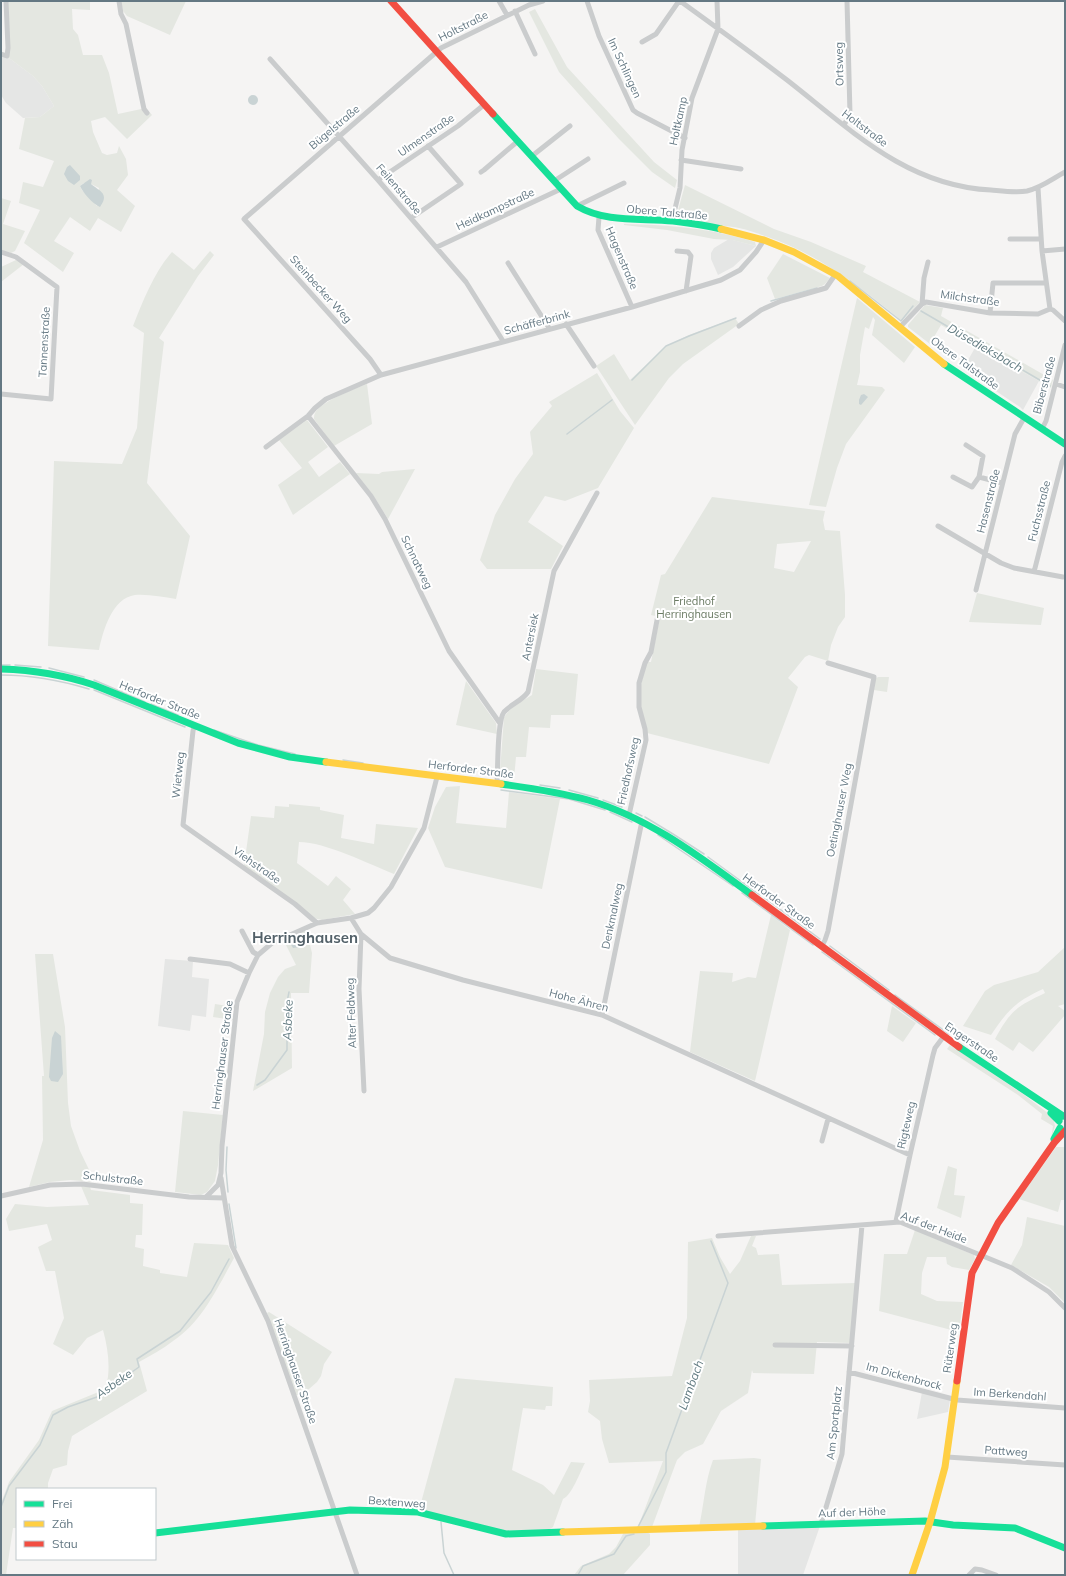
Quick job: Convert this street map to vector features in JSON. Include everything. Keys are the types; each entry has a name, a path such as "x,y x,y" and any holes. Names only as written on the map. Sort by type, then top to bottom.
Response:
{"street":[{"path":"1,54 7,56 8,48 6,1"},
{"path":"119,1 121,14 126,24 144,109 147,113"},
{"name":"Obere Talstraße","path":"391,1 577,206 599,217 672,221 698,224 732,231 764,240 794,252 835,275 855,289 946,365 1065,444"},
{"path":"499,1 507,15"},
{"name":"Holtstraße","path":"437,51 515,11 543,1"},
{"name":"Im Schlingen","path":"588,1 599,36 633,110 685,138"},
{"path":"642,42 656,34 679,1"},
{"name":"Holtstraße","path":"679,1 718,29 870,146 895,162 924,176 946,184 984,190 1026,191 1038,188 1065,172"},
{"path":"717,1 718,29"},
{"name":"Ortsweg","path":"844,125 850,114 847,1"},
{"path":"515,11 535,54"},
{"name":"Holtkamp","path":"672,221 680,188 681,160 692,98 718,29"},
{"name":"Bügelstraße","path":"244,219 437,51"},
{"name":"Feilenstraße","path":"270,59 437,247 466,282 503,341"},
{"name":"Ulmenstraße","path":"378,180 458,126 485,104"},
{"path":"532,156 570,126"},
{"path":"481,172 518,141"},
{"path":"411,218 461,184 428,146"},
{"path":"554,181 588,159"},
{"path":"681,160 741,169"},
{"path":"577,206 624,183"},
{"path":"1038,188 1042,251 1050,309 1065,321"},
{"name":"Heidkampstraße","path":"437,247 561,189"},
{"name":"Hagenstraße","path":"599,217 598,230 632,307"},
{"name":"Steinbecker Weg","path":"244,219 370,359 381,375"},
{"path":"1010,239 1041,238"},
{"name":"Schäfferbrink","path":"266,447 308,416 326,399 381,375 549,328 632,307 721,280 740,270 756,252 764,240"},
{"path":"1042,251 1065,248"},
{"path":"677,251 688,252 691,256 686,291"},
{"name":"Tannenstraße","path":"1,252 16,257 57,287 51,399 1,394"},
{"path":"900,327 922,304 924,278 928,262"},
{"path":"508,263 549,328"},
{"path":"739,326 761,310 781,301 826,288 835,275"},
{"path":"990,313 993,283 1046,283"},
{"name":"Milchstraße","path":"922,304 931,302 990,313 1038,314 1050,309"},
{"path":"566,324 594,366"},
{"name":"Biberstraße","path":"1042,429 1056,384 1065,345"},
{"path":"1056,384 1065,387"},
{"name":"Schnatweg","path":"308,416 371,496 394,538 449,651 500,722"},
{"name":"Hasenstraße","path":"976,590 1015,434 1024,418"},
{"path":"953,477 972,487 979,477 983,456 966,446"},
{"name":"Fuchsstraße","path":"1034,572 1062,462 1065,456"},
{"path":"979,477 1002,483"},
{"name":"Antersiek","path":"500,722 504,712 525,697 528,692 554,571 597,493"},
{"path":"938,526 1007,566 1063,577"},
{"name":"Friedhofsweg","path":"629,814 646,740 645,729 639,708 639,683 645,663 651,652 658,615"},
{"name":"Oetinghauser Weg","path":"822,946 828,931 872,677 828,663"},
{"name":"Herforder Straße","path":"1,669 39,671 74,678 194,727 238,743 290,757 544,790 578,796 629,814 665,834 703,859 892,998"},
{"path":"497,783 500,722"},
{"name":"Wietweg","path":"183,826 194,727"},
{"name":"Herringhauser Straße","path":"357,1575 268,1321 234,1251 221,1173 222,1146 234,1025 237,1002 249,973 258,955 272,943 317,923 351,918 368,913 374,908 391,887 424,828 437,777"},
{"name":"Denkmalweg","path":"602,1015 642,821"},
{"name":"Viehstraße","path":"183,826 295,904 317,923"},
{"name":"Hohe Ähren","path":"351,918 362,934 390,958 480,985 602,1015 910,1155"},
{"path":"242,931 252,952 258,955"},
{"name":"Alter Feldweg","path":"362,934 359,989 364,1092"},
{"path":"190,959 230,964 249,973"},
{"name":"Engerstraße","path":"892,998 944,1036 1041,1102 1063,1124"},
{"name":"Rigteweg","path":"896,1221 933,1055 944,1036"},
{"path":"822,1141 828,1119"},
{"name":"Rüterweg","path":"912,1575 930,1522 942,1481 947,1457 953,1400 970,1279 998,1223 1054,1143 1063,1124"},
{"name":"Herringhauser Straße","path":"206,1197 218,1185 221,1173"},
{"name":"Schulstraße","path":"1,1196 50,1185 82,1184 184,1196 224,1198"},
{"name":"Auf der Heide","path":"718,1236 896,1221 998,1262 1050,1292 1065,1308"},
{"name":"Am Sportplatz","path":"821,1524 842,1454 862,1225"},
{"path":"775,1345 852,1346"},
{"name":"Im Dickenbrock","path":"849,1372 953,1400"},
{"name":"Im Berkendahl","path":"953,1400 1065,1408"},
{"name":"Pattweg","path":"947,1457 1065,1465"},
{"name":"Bextenweg","path":"156,1533 334,1511 418,1512 506,1534 636,1530"},
{"name":"Auf der Höhe","path":"636,1530 930,1522 960,1526 1015,1528 1065,1548"},
{"path":"969,1575 975,1569 996,1575"}],"shaded area":[{"path":"1,56 9,58 33,76 42,86 54,106 40,117 23,118 6,103 1,95"},
{"path":"251,95 255,95 257,96 257,104 251,105 248,102 248,98"},
{"path":"70,165 80,176 80,180 74,185 68,181 64,174 67,167"},
{"path":"90,179 92,180 91,184 104,195 103,202 100,207 88,198 80,186"},
{"path":"729,239 756,246 733,267 718,275 711,259 711,253 714,248"},
{"path":"976,346 1039,381 1023,410 963,369"},
{"path":"864,394 868,397 861,405 859,404 859,400 861,395"},
{"path":"302,939 300,947 293,948 290,943"},
{"path":"165,959 193,961 192,977 209,979 206,1017 192,1015 190,1031 158,1026"},
{"path":"55,1031 61,1036 63,1074 58,1082 51,1081 49,1077 52,1038"},
{"path":"922,1392 950,1400 948,1412 917,1419"},
{"path":"820,1526 803,1575 738,1575 738,1528"}],"green space":[{"path":"8,1 90,1 90,10 72,9 73,29 78,35 83,55 102,55 109,73 118,114 146,108 152,115 127,139 105,117 91,121 93,132 102,153 107,155 117,153 119,146 126,159 128,175 117,190 135,206 121,232 98,218 90,231 70,217 54,241 74,253 63,272 24,243 40,210 19,203 23,182 43,187 54,161 19,149 25,118 40,117 54,106 42,86 33,76 9,58","holes":["84,183 91,184 99,188 97,206 80,186"]},
{"path":"121,1 186,1 170,35 127,16 123,11"},
{"path":"535,9 567,67 654,162 677,180 675,188 652,172 619,139 559,72 529,12"},
{"path":"685,185 774,229 811,242 866,266 863,272 920,302 902,321 837,272 820,261 784,243 739,228 699,222 684,218 677,214"},
{"path":"1,198 11,201 3,224 25,231 15,251 11,253 1,250"},
{"path":"624,224 674,226 706,230 755,242 756,246 732,240 714,239"},
{"path":"210,251 214,255 198,276 159,338 164,342 147,483 190,536 176,599 145,595 127,597 120,602 110,616 99,650 48,646 54,461 122,464 137,428 144,333 133,326 154,278 172,252 194,270"},
{"path":"783,254 830,278 822,286 775,299 767,278"},
{"path":"16,260 24,264 1,282 1,267"},
{"path":"857,298 915,347 904,363 872,335 875,320 873,317 869,329 865,327 857,385 882,387 885,390 846,444 837,468 826,507 809,505"},
{"path":"925,305 943,308 941,316 1053,380 1051,388 941,325 930,344 908,327 908,325"},
{"path":"735,318 739,324 683,364 669,378 635,425 596,366 614,354 630,380 666,346 689,335"},
{"path":"597,373 620,411 634,428 598,488 565,501 545,496 528,522 563,546 551,569 487,569 480,560 495,515 515,479 533,454 530,432 552,406 549,402"},
{"path":"367,384 372,424 334,446 314,419 315,413 324,404 331,400"},
{"path":"307,420 328,447 308,462 319,477 340,462 350,474 293,515 278,485 302,468 279,440"},
{"path":"415,469 388,519 373,495 356,473 379,474 382,472"},
{"name":"Friedhof Herringhausen","path":"712,497 825,511 823,520 825,530 840,531 845,595 845,617 838,627 831,645 828,661 809,655 805,657 788,678 798,687 769,764 647,733 641,708 641,684 647,662 651,662 660,617 651,615 661,575 665,574","holes":["811,541 794,572 774,568 777,544"]},
{"path":"977,593 1044,608 1041,625 969,622"},
{"path":"536,669 578,674 574,715 551,715 550,728 529,727 526,757 516,757 514,779 502,778 500,771 504,717 512,707 532,695"},
{"path":"878,677 889,677 887,692 874,690 875,679"},
{"path":"466,681 496,723 497,734 456,725"},
{"path":"460,786 456,823 506,828 509,792 560,799 542,889 445,867 428,828 435,807 446,787"},
{"path":"289,804 320,807 320,810 344,815 341,838 374,844 376,824 418,828 394,874 334,849 299,842 297,863 328,886 336,876 351,889 343,900 355,914 322,920 313,918 244,866 251,816 274,818 275,806 289,807"},
{"path":"771,915 790,930 755,1081 690,1052 700,971 733,973 732,982 748,977 756,978"},
{"path":"306,929 312,953 309,993 291,993 292,1068 253,1091 264,1034 265,1012 270,993 278,977 285,969 296,965 284,941"},
{"path":"1065,947 1065,1004 1058,1006 1065,1011 1065,1015 1033,1052 1019,1042 1013,1051 995,1039 1010,1015 1027,1002 1045,993 1043,989 1025,998 1013,1008 1002,1019 991,1035 963,1026 985,991 994,985 1038,972"},
{"path":"35,954 53,954 65,1027 68,1103 71,1126 80,1151 95,1182 70,1180 50,1182 29,1187 43,1140 42,1076 44,1076"},
{"path":"215,1004 234,1007 233,1020 213,1017"},
{"path":"892,1006 916,1023 903,1042 887,1031"},
{"path":"950,1045 1023,1094 1053,1117 1055,1126 1051,1139 1053,1126 1041,1119 1042,1114 1018,1095 947,1049"},
{"path":"183,1111 223,1115 215,1181 207,1192 201,1195 175,1192"},
{"path":"1056,1147 1065,1147 1065,1200 1061,1200 1058,1212 1019,1199"},
{"path":"948,1166 957,1169 954,1195 965,1196 961,1218 937,1208"},
{"path":"81,1186 90,1187 91,1190 130,1195 130,1203 143,1204 142,1235 136,1235 135,1247 144,1249 143,1266 160,1270 160,1273 187,1277 194,1243 228,1245 234,1258 215,1292 193,1324 169,1344 139,1362 147,1391 72,1436 68,1451 67,1465 53,1469 48,1483 48,1488 16,1488 16,1528 13,1528 6,1575 1,1575 1,1503 9,1482 39,1440 52,1411 96,1393 106,1387 109,1366 103,1330 87,1338 73,1355 53,1344 64,1318 55,1271 46,1271 38,1247 52,1240 47,1224 9,1231 6,1219 15,1204 47,1207 89,1205"},
{"path":"1027,1217 1065,1226 1065,1303 1049,1287 1011,1265 1022,1245"},
{"path":"915,1230 974,1255 975,1259 969,1270 952,1267 947,1264 946,1257 927,1257 922,1273 921,1294 937,1301 963,1302 959,1332 879,1311 884,1254 907,1254"},
{"path":"751,1236 756,1236 752,1246 756,1248 758,1255 779,1254 782,1285 855,1283 850,1343 817,1342 814,1374 753,1373 752,1370 748,1393 721,1411 703,1444 685,1452 677,1460 652,1527 638,1527 663,1461 609,1463 602,1439 600,1421 588,1412 590,1401 589,1380 672,1376 687,1318 688,1242 712,1238 720,1257 730,1274 740,1261"},
{"path":"269,1312 332,1352 324,1364 321,1376 317,1382 299,1395 295,1395 267,1313"},
{"path":"455,1378 553,1387 552,1406 546,1406 545,1410 523,1408 512,1470 543,1485 554,1495 571,1462 585,1463 570,1493 563,1499 553,1527 548,1530 504,1531 419,1510"},
{"path":"761,1459 755,1525 699,1527 706,1485 713,1460"},
{"path":"624,1532 647,1532 650,1534 650,1545 623,1575 574,1575 581,1566 609,1554 616,1547"}],"waterway":[{"name":"Düsedieksbach","path":"850,281 901,321 913,306"},
{"name":"Düsedieksbach","path":"771,301 817,288"},
{"name":"Düsedieksbach","path":"921,311 1050,386"},
{"name":"Düsedieksbach","path":"632,380 666,346 736,318"},
{"name":"Düsedieksbach","path":"567,434 612,400"},
{"path":"1,665 10,665"},
{"path":"15,665 41,667"},
{"path":"49,668 84,677"},
{"path":"1,675 45,679 89,689"},
{"path":"94,680 145,702"},
{"path":"94,690 185,727"},
{"path":"151,704 178,715"},
{"path":"214,730 258,745 295,754"},
{"path":"343,760 363,763"},
{"path":"540,785 560,788"},
{"path":"501,790 569,799 605,810"},
{"path":"569,790 598,798"},
{"path":"603,800 622,807"},
{"path":"610,812 632,822"},
{"path":"636,813 642,816"},
{"path":"645,817 704,854"},
{"path":"658,835 733,886"},
{"path":"708,857 760,895"},
{"path":"742,893 813,945"},
{"path":"765,898 820,939"},
{"path":"830,946 889,990"},
{"path":"822,952 935,1035"},
{"name":"Asbeke","path":"257,1085 265,1080 287,1050 287,1002 289,992"},
{"path":"895,995 949,1034"},
{"name":"Asbeke","path":"227,1147 226,1170 228,1192"},
{"name":"Asbeke","path":"229,1204 236,1248"},
{"name":"Lambach","path":"638,1527 666,1472 666,1453 728,1283 711,1241"},
{"name":"Asbeke","path":"1,1507 9,1486 40,1445 53,1415 68,1407 97,1397 139,1367 137,1359 180,1331 211,1292 229,1259"},
{"path":"441,1522 444,1553 454,1575"},
{"name":"Lambach","path":"578,1575 583,1566 614,1554 626,1536 634,1534"}],"traffic: fast":[{"path":"493,114 577,206 600,215 611,217 673,221 721,229"},
{"path":"944,364 1065,444"},
{"path":"1,669 48,674 83,681 238,743 290,757 326,762"},
{"path":"501,784 544,790 577,797 633,817 654,828 694,853 752,895"},
{"path":"959,1047 1063,1116"},
{"path":"1051,1113 1059,1121"},
{"path":"1054,1139 1060,1128"},
{"path":"156,1533 350,1510 418,1512 506,1534 563,1532"},
{"path":"763,1526 925,1521 953,1525 1015,1528 1065,1548"}],"traffic: slow":[{"path":"721,229 764,240 794,252 838,276 944,364"},
{"path":"326,762 501,784"},
{"path":"912,1575 930,1522 945,1467 957,1381"},
{"path":"563,1532 763,1526"}],"traffic: jam":[{"path":"391,1 493,114"},
{"path":"752,895 959,1047"},
{"path":"957,1381 972,1273 998,1223 1054,1143 1065,1131"}],"district":[{"name":"Herringhausen","path":"305,938"}]}
